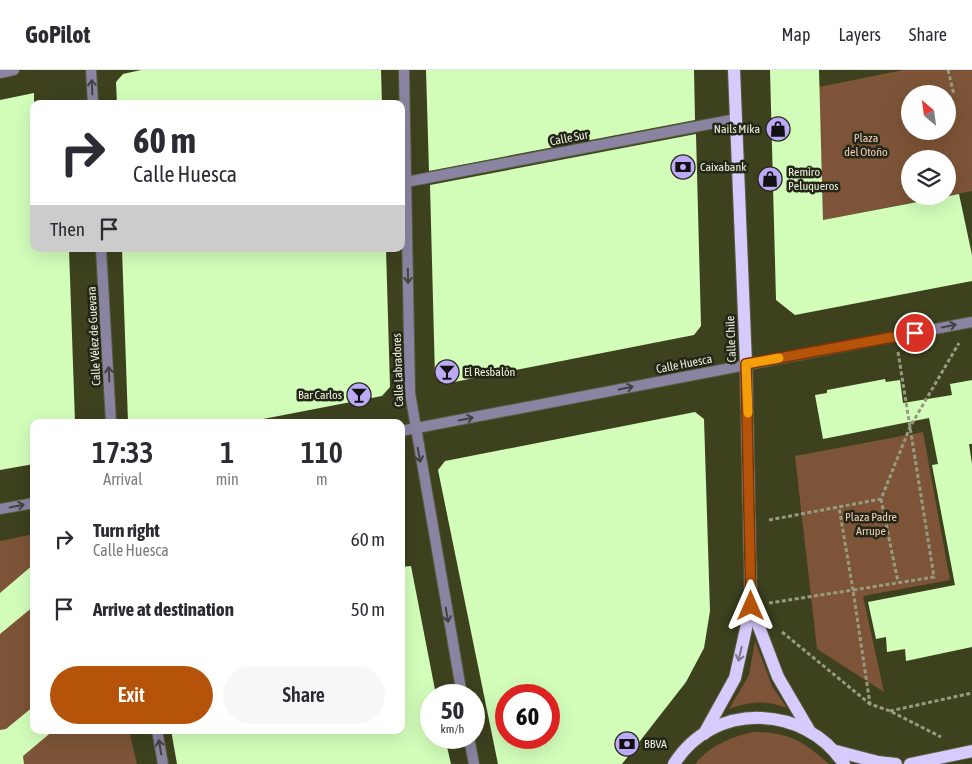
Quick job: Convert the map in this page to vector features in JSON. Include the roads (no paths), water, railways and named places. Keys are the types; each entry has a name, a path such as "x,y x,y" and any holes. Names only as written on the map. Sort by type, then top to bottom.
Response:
{"main road":[{"name":"Calle Chile","path":"704,734 735,678 751,606 751,524 746,364 734,70"},
{"name":"Calle Chile","path":"751,606 778,677 809,730"},
{"path":"674,764 684,751 704,734 725,723 751,717 784,720 809,730 836,751 844,764"},
{"path":"836,751 878,762 896,764"},
{"path":"910,764 971,751"}],"street":[{"path":"0,73 14,70"},
{"path":"91,70 93,100"},
{"name":"Calle Labradores","path":"404,70 405,100"},
{"name":"Calle Sur","path":"406,182 736,119"},
{"name":"Calle Labradores","path":"405,126 410,392 414,429 460,684"},
{"name":"Calle Vélez de Guevara","path":"101,252 111,419"},
{"name":"Calle Huesca","path":"405,430 972,322"},
{"path":"0,509 30,504"},
{"path":"158,734 163,764"},
{"path":"471,749 474,764"}],"place":[{"name":"Nails Mika","path":"778,129"},
{"name":"Caixabank","path":"683,167"},
{"name":"Remiro Peluqueros","path":"770,179"},
{"name":"El Resbalón","path":"447,372"},
{"name":"Bar Carlos","path":"359,395"},
{"name":"BBVA","path":"627,744"}],"park label":[{"name":"Plaza del Otoño","path":"866,145"},
{"name":"Plaza Padre Arrupe","path":"871,524"}]}
